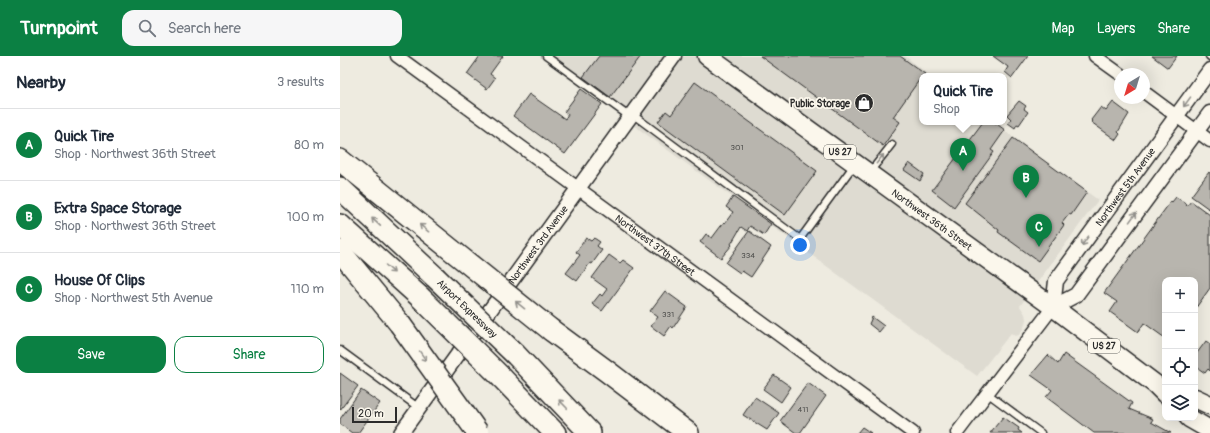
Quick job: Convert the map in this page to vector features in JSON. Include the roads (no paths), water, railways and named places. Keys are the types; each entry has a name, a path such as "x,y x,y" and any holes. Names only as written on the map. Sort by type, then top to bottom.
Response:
{"highway":[{"path":"340,160 551,330 688,433"},
{"name":"Airport Expressway","path":"340,188 516,355 590,433"},
{"path":"340,225 420,297 555,433"},
{"path":"340,251 400,324 478,433"},
{"path":"551,330 601,381 664,433"}],"main road":[{"name":"Northwest 36th Street","path":"708,56 1053,307 1162,389"},
{"path":"1198,399 1210,405"},
{"path":"1194,421 1210,430"}],"street":[{"name":"Northwest 37th Street","path":"397,56 914,433"},
{"name":"Northwest 3rd Avenue","path":"401,433 674,56"},
{"path":"1095,56 1114,70"},
{"name":"Northwest 5th Avenue","path":"1053,307 1056,281 1210,70"},
{"path":"1150,96 1210,141"},
{"path":"957,433 1053,307 1076,296 1210,112"}],"lane":[{"path":"546,56 800,239 862,169 892,144"},
{"path":"340,350 419,408"},
{"path":"987,393 1041,433"}],"place":[{"name":"Public Storage","path":"864,103"},
{"name":"Quick Tire","path":"963,171"},
{"name":"Extra Space Storage","path":"1026,198"},
{"name":"House Of Clips","path":"1039,247"}]}
